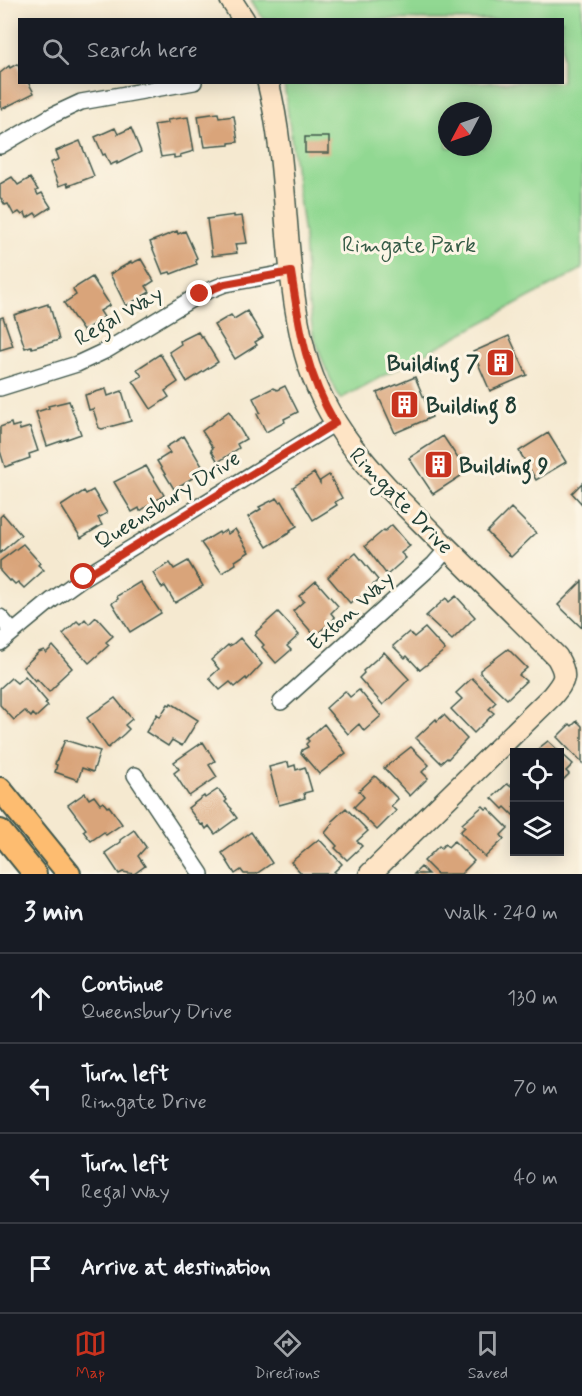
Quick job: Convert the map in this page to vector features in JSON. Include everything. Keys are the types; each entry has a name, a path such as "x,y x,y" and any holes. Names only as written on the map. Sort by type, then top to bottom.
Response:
{"main road":[{"path":"0,789 69,874"},
{"path":"0,831 35,874"}],"street":[{"path":"231,0 243,18"},
{"path":"0,146 53,115 81,102 183,84"},
{"name":"Rimgate Drive","path":"268,84 283,179 291,272 304,351 313,380 347,442 376,477 557,657 565,671 564,678 552,696 370,874"},
{"name":"Regal Way","path":"0,388 77,364 107,350 200,294 225,284 291,272"},
{"name":"Queensbury Drive","path":"0,643 51,600 84,577 335,423"},
{"name":"Exton Way","path":"280,702 434,564 447,548"},
{"path":"0,617 13,632"},
{"path":"135,775 201,874"}],"green space":[{"name":"Rimgate Park","path":"251,0 582,0 582,269 340,399 313,333 307,292 304,236 284,84 564,84 564,18 262,18"}],"building":[{"path":"17,64 18,84 29,84 34,93 2,109 0,106 0,73 9,66 10,68"},
{"path":"218,113 219,118 234,116 238,142 205,147 198,116"},
{"path":"188,117 194,151 180,155 181,157 174,158 174,155 161,157 154,125 168,123 167,120"},
{"path":"115,128 118,134 131,128 141,152 110,165 95,137"},
{"path":"305,137 329,137 329,153 305,153"},
{"path":"80,141 94,176 68,186 67,183 59,186 50,163 59,159 56,151"},
{"path":"12,177 18,185 30,178 38,190 36,191 38,195 42,193 51,207 37,216 35,213 27,218 25,213 22,215 19,212 14,215 8,204 5,205 0,197 0,184"},
{"path":"234,215 234,217 242,216 247,243 235,244 237,253 212,256 207,219"},
{"path":"177,231 178,234 185,231 197,258 195,259 197,264 171,274 170,272 163,274 150,242"},
{"path":"141,259 154,281 146,286 150,292 126,306 110,274"},
{"path":"92,277 110,305 100,311 104,317 83,331 64,303 76,295 73,289"},
{"path":"48,304 59,340 25,348 14,315"},
{"path":"247,311 263,337 255,342 257,345 235,359 214,325 231,315 234,319"},
{"path":"3,317 13,346 0,350 0,318"},
{"path":"198,332 218,362 187,382 169,352 181,344 180,341"},
{"name":"Building 7","path":"509,336 527,375 490,391 473,352"},
{"path":"160,354 178,382 165,391 169,397 151,409 133,381 142,376 137,369"},
{"name":"Building 8","path":"415,377 432,417 395,433 377,393"},
{"path":"285,386 298,412 266,432 257,414 260,412 253,398 273,388 277,390"},
{"path":"106,389 108,396 122,391 131,421 99,428 93,409 89,410 85,395"},
{"path":"69,401 81,434 47,446 36,412 49,408 48,406"},
{"path":"229,411 246,439 237,444 239,448 218,462 211,450 213,448 202,431"},
{"path":"11,423 12,427 19,425 20,430 30,427 38,451 29,454 30,458 5,467 0,451 0,427"},
{"path":"548,433 566,462 536,480 519,451"},
{"path":"184,436 202,466 193,472 196,476 174,489 157,461 170,453 166,447"},
{"name":"Building 9","path":"443,436 467,472 433,494 409,458"},
{"path":"146,466 164,495 140,511 139,508 132,512 114,482"},
{"path":"314,473 320,483 329,475 342,498 335,502 337,505 313,520 293,487"},
{"path":"582,483 582,504 572,493"},
{"path":"93,490 107,513 98,518 102,525 81,538 61,506 84,491 86,494"},
{"path":"277,498 280,502 282,501 297,526 267,547 248,517 261,509 259,507"},
{"path":"511,508 536,533 511,557 487,532"},
{"path":"3,514 21,535 0,553 0,517"},
{"path":"392,525 410,546 401,553 406,558 387,575 365,546"},
{"path":"235,529 249,552 222,573 201,543 219,532 220,534 226,530 228,534"},
{"path":"23,544 44,570 24,588 18,582 15,584 9,581 0,571 0,561"},
{"path":"356,553 378,580 358,600 356,598 350,603 328,577 347,558"},
{"path":"188,561 203,586 175,603 165,586 162,588 153,573 170,563 174,569"},
{"path":"316,581 338,606 331,613 335,618 315,636 293,611 304,601 299,596"},
{"path":"582,581 582,628 558,605"},
{"path":"140,582 161,613 130,632 112,603 118,599 117,596"},
{"path":"456,596 475,617 452,640 426,616 446,598 449,602"},
{"path":"278,612 299,635 287,646 291,650 276,663 255,635"},
{"path":"96,617 113,636 106,642 109,645 89,663 63,634 77,621 80,624 85,619 89,624"},
{"path":"425,628 445,650 420,670 407,656 405,658 393,646 409,632 414,637"},
{"path":"240,638 262,664 247,680 246,678 235,687 230,682 220,690 209,678 219,669 211,660"},
{"path":"53,646 72,668 49,692 23,667 39,652 44,650 46,653"},
{"path":"508,649 527,668 519,675 526,681 507,699 480,673 480,670"},
{"path":"384,652 409,679 383,705 359,678 364,673 363,671"},
{"path":"25,676 48,706 36,717 33,714 31,717 25,711 14,720 0,705 0,688 11,678 17,683"},
{"path":"472,678 496,702 489,709 494,713 474,733 451,709 462,699 456,693"},
{"path":"359,690 381,716 364,731 359,724 348,734 326,708 345,691 350,697"},
{"path":"115,698 132,719 125,725 129,729 108,748 87,718"},
{"path":"171,703 198,720 182,746 172,740 168,746 146,732 157,714 160,717"},
{"path":"444,715 467,739 448,759 441,763 416,738 436,719 437,721"},
{"path":"577,721 582,726 582,763 557,737 570,724 572,726"},
{"path":"324,724 346,753 319,774 301,753 308,747 307,739"},
{"path":"65,740 100,751 93,772 82,768 78,780 55,772 57,765 55,764"},
{"path":"548,741 556,748 539,748"},
{"path":"203,742 215,761 209,765 217,777 189,796 174,773 179,769 174,762"},
{"path":"411,747 429,765 422,772 428,778 410,796 384,768"},
{"path":"564,756 573,764 566,771 569,774 564,779"},
{"path":"288,762 289,767 295,765 296,770 305,767 312,791 304,793 305,798 279,805 269,767"},
{"path":"375,776 398,799 391,806 396,811 377,830 354,807 364,797 359,791"},
{"path":"507,784 510,786 510,812 505,807 503,809 492,798"},
{"path":"217,790 227,800 225,802 237,818 215,834 209,826 206,829 203,824 201,825 188,808"},
{"path":"85,793 89,799 94,796 100,804 103,802 107,807 109,806 122,824 106,835 104,832 91,841 83,831 86,829 68,805"},
{"path":"483,806 488,808 508,828 501,835 504,839 485,857 460,832 465,827 462,824"},
{"path":"346,808 368,831 357,841 362,846 347,860 325,833 333,823 332,821"},
{"path":"134,830 146,847 138,856 145,866 134,874 123,872 119,874 105,853"},
{"path":"251,832 272,863 256,874 244,874 241,870 235,874 222,853"},
{"path":"319,839 342,864 334,872 337,874 302,874 291,862"},
{"path":"454,841 474,861 461,874 437,874 424,861 439,846 441,848 445,844 448,847"},
{"path":"421,867 428,874 414,874"}],"place":[{"name":"Building 7","path":"500,363"},
{"name":"Building 8","path":"405,405"},
{"name":"Building 9","path":"438,465"}],"route":[{"path":"84,577 335,423 313,380 304,351 291,272 225,284 200,294"}]}
